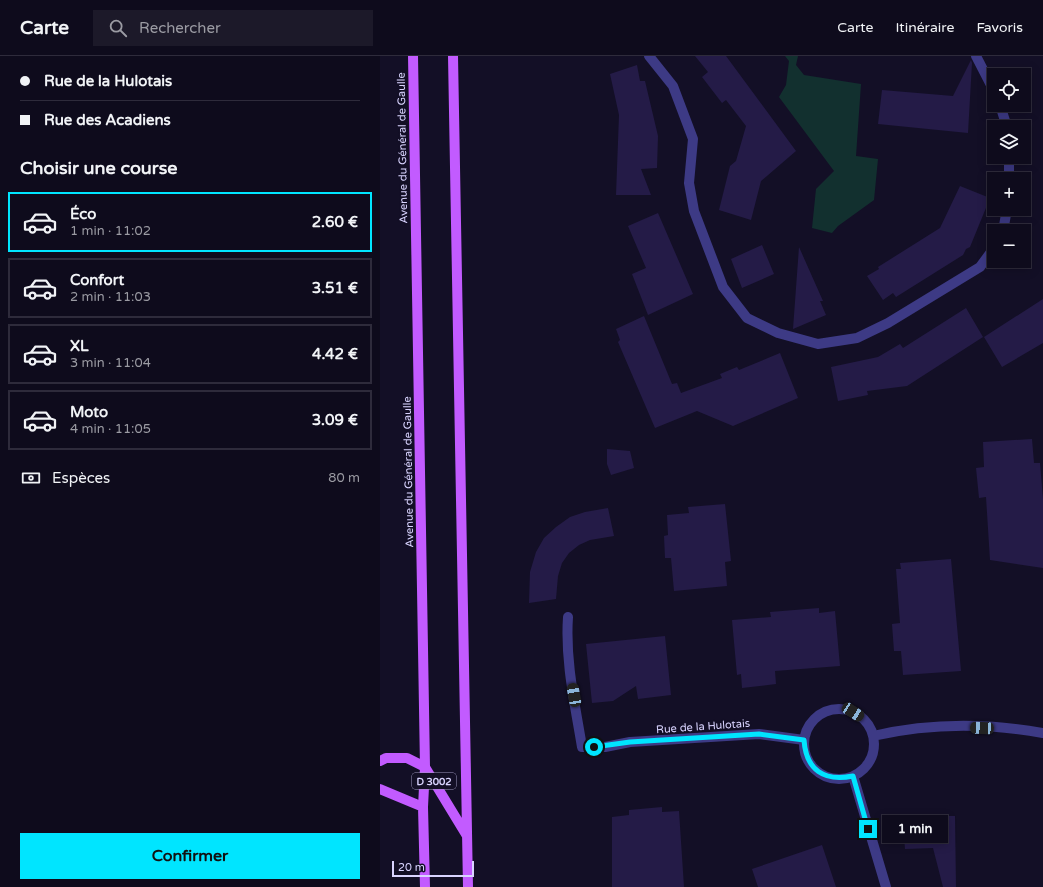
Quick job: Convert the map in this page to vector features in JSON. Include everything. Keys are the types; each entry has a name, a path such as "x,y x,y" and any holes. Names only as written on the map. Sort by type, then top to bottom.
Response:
{"main road":[{"name":"Avenue du Général de Gaulle","path":"413,56 425,767 423,807 425,887"},
{"path":"453,56 468,887"},
{"name":"D 3002","path":"380,761 386,758 407,758 425,767 467,836"},
{"name":"D 3002","path":"380,789 423,807"}],"street":[{"path":"649,56 673,86 676,93 693,139 689,183 694,210 723,288 747,318 778,333 818,344 858,338 888,323 980,267 987,258"},
{"path":"976,56 987,77"},
{"name":"Rue de la Hulotais","path":"568,617 566,638 571,682 582,747 605,747 630,742 759,734 804,740"},
{"path":"832,709 843,709 862,717 869,726 873,736 874,746 870,760 853,776 841,778 829,777 818,772 810,763 805,752 804,740 807,729 817,716 832,709"},
{"path":"873,736 905,729 939,726 1025,730 1043,733"},
{"path":"853,776 886,887"}],"green space":[{"path":"785,56 798,56 796,65 804,75 861,84 856,156 878,159 874,200 838,226 832,233 812,228 816,189 834,171 779,97 786,85 789,61"}],"building":[{"path":"695,56 726,56 796,151 761,181 751,220 719,210 730,166 736,161 746,126 726,100 722,103 702,77 708,72"},
{"path":"971,60 968,133 878,124 882,90 953,96"},
{"path":"637,65 640,81 645,81 658,136 657,168 641,169 651,195 616,195 619,115 610,74"},
{"path":"960,186 987,197 987,205 970,247 966,249 963,255 896,297 893,293 883,300 867,276 879,269 878,267 940,228"},
{"path":"658,213 693,294 648,315 632,274 646,268 628,226"},
{"path":"762,245 774,274 742,288 731,259"},
{"path":"799,247 823,301 820,301 826,315 793,329"},
{"path":"1043,299 1043,343 1002,367 984,337"},
{"path":"966,308 983,337 907,386 867,391 868,395 838,401 831,367 878,357 900,344 903,348"},
{"path":"644,316 672,384 677,383 681,393 722,378 720,374 737,367 739,370 780,353 798,398 733,426 697,411 655,428 618,342 620,340 616,329"},
{"path":"1032,439 1034,463 1040,463 1043,499 1043,568 990,560 986,497 979,498 976,468 984,467 983,442"},
{"path":"607,449 630,451 634,468 611,475 607,464"},
{"path":"725,504 731,561 725,562 727,586 674,591 671,558 665,558 664,536 668,535 667,515 689,513 688,507"},
{"path":"608,508 614,536 590,540 579,545 569,553 562,563 558,576 556,599 529,603 530,572 536,552 544,538 570,517 585,512"},
{"path":"951,559 961,671 903,675 901,651 894,651 892,624 900,623 896,569 901,569 900,563"},
{"path":"819,608 819,613 835,611 840,666 775,671 776,684 742,688 741,674 737,675 732,620 771,617 770,612"},
{"path":"665,636 671,695 638,699 636,686 613,701 592,703 586,644"},
{"path":"662,807 662,812 679,811 684,887 612,887 612,817 629,815 629,810"},
{"path":"900,816 955,816 956,887 943,887 933,848 905,849 904,837 900,836"},
{"path":"822,845 836,887 758,887 752,869"}],"route":[{"path":"594,747 605,747 630,742 759,734 804,740 805,752 810,763 818,772 829,777 841,778 853,776 868,829"}]}
